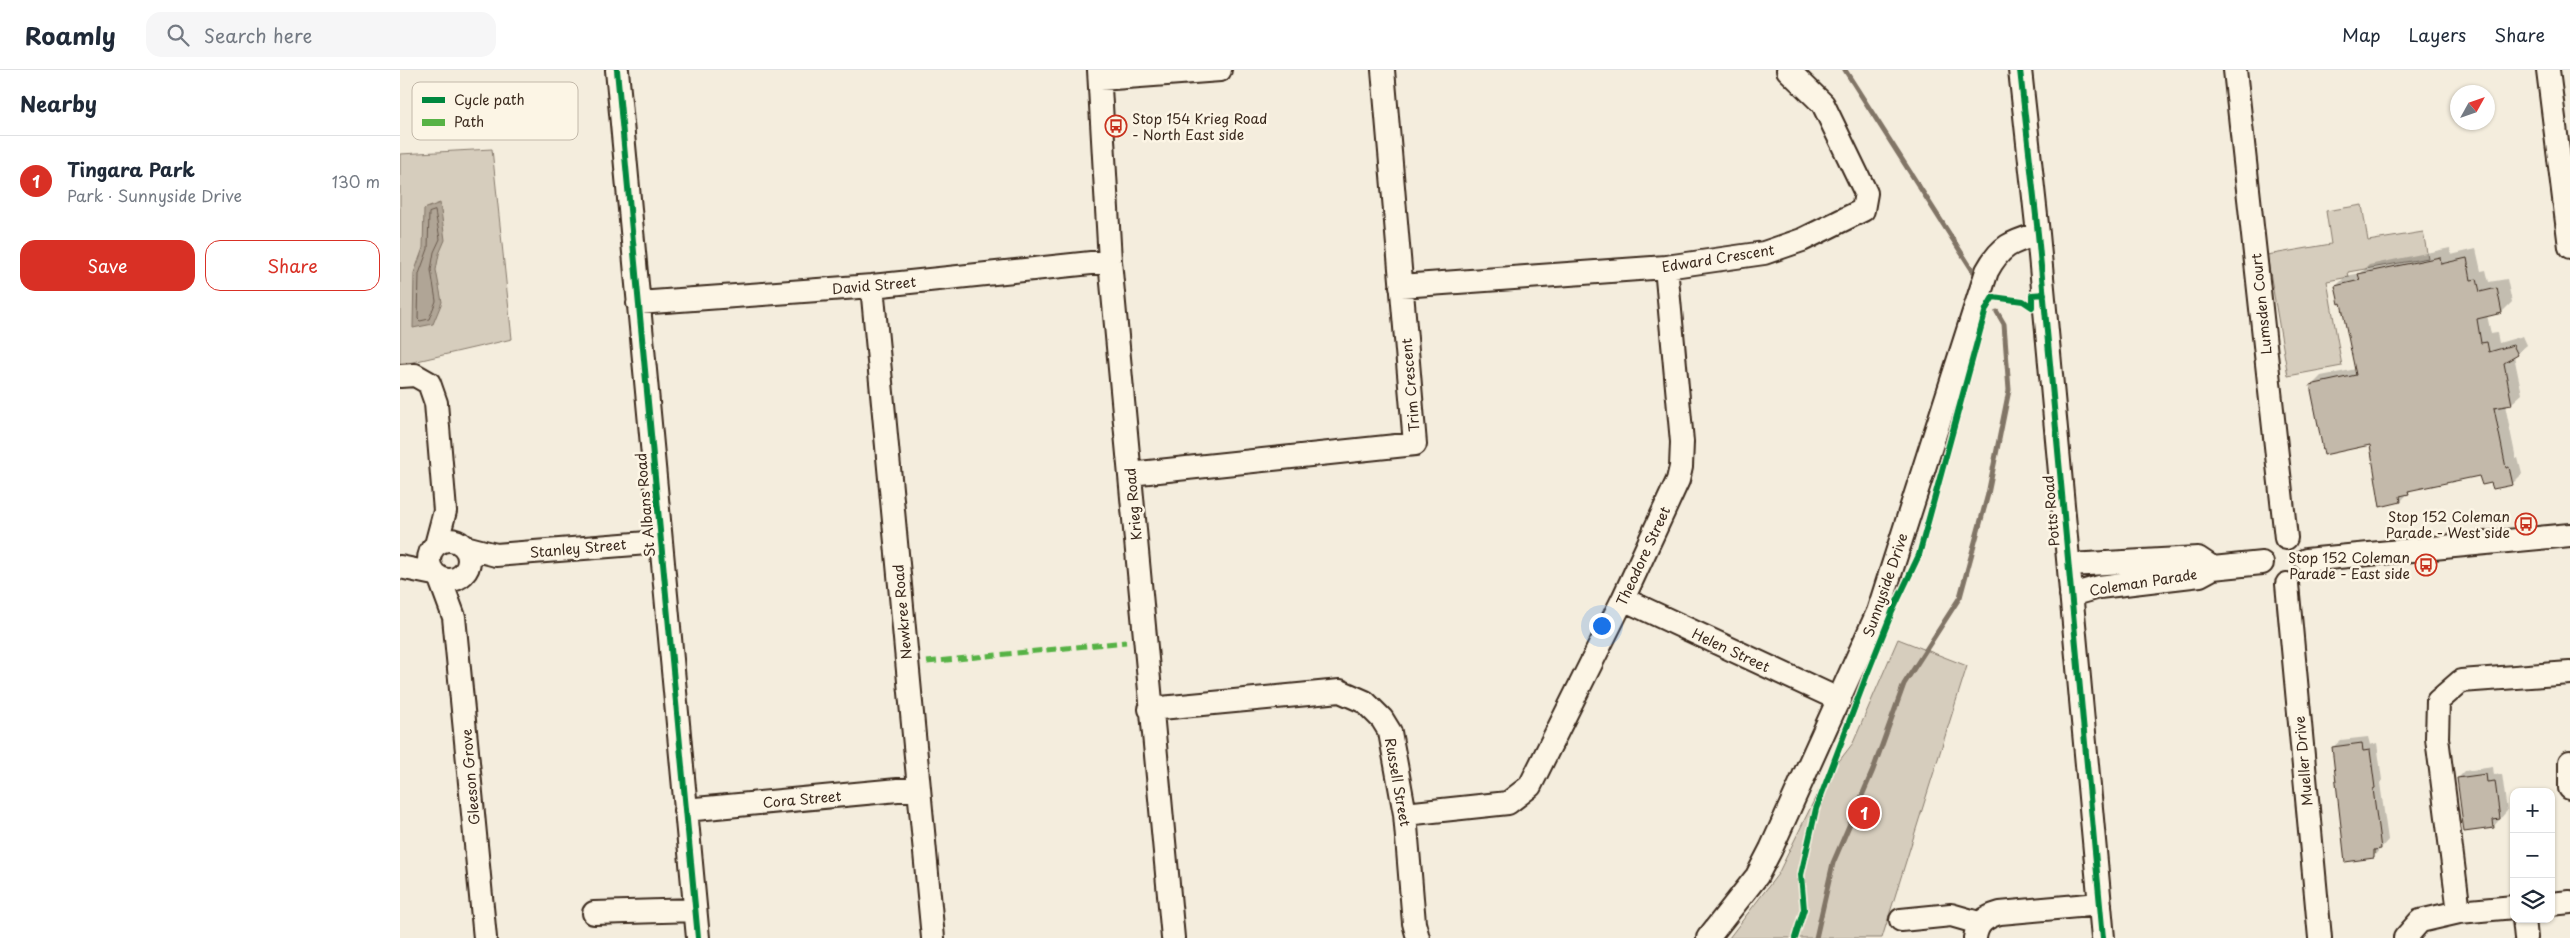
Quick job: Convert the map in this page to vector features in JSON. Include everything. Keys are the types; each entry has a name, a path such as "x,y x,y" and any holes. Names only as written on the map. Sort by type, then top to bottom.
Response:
{"street":[{"name":"St Albans Road","path":"617,70 698,938"},
{"path":"1100,74 1220,70"},
{"name":"Trim Crescent","path":"1130,474 1415,444 1383,70"},
{"name":"Edward Crescent","path":"1401,286 1666,268 1764,253 1802,240 1863,210 1866,193 1822,104 1788,70"},
{"name":"Lumsden Court","path":"2235,70 2286,538"},
{"path":"2548,70 2570,246"},
{"name":"Krieg Road","path":"1100,74 1110,261 1150,709 1173,938"},
{"name":"Potts Road","path":"2021,74 2038,234 2103,938"},
{"name":"Sunnyside Drive","path":"1708,938 1756,876 1771,849 1840,700 1878,612 1986,271 2009,243 2038,234"},
{"name":"David Street","path":"638,304 872,286 1110,261"},
{"name":"Theodore Street","path":"1405,814 1508,803 1530,786 1623,599 1678,480 1681,468 1682,442 1666,268"},
{"name":"Newkree Road","path":"872,286 933,938"},
{"path":"400,376 419,376 429,383 436,403 444,511 433,548 430,566 437,576"},
{"path":"400,565 448,581 465,573 469,555 444,511"},
{"path":"2306,560 2570,535"},
{"path":"2286,538 2301,547 2306,560 2304,571 2298,578 2286,584 2266,576 2262,563 2264,551 2269,544 2286,538"},
{"path":"400,565 451,540 462,545"},
{"name":"Stanley Street","path":"462,545 496,555 660,542"},
{"name":"Stanley Street","path":"465,573 496,555"},
{"name":"Coleman Parade","path":"2069,565 2198,558 2213,568"},
{"name":"Coleman Parade","path":"2072,595 2100,587 2200,575 2213,568 2262,563"},
{"name":"Gleeson Grove","path":"454,617 465,573"},
{"name":"Gleeson Grove","path":"437,576 454,617 484,938"},
{"name":"Mueller Drive","path":"2286,584 2320,938"},
{"name":"Helen Street","path":"1623,599 1840,700"},
{"path":"2459,912 2437,738 2438,701 2461,681 2570,672"},
{"name":"Russell Street","path":"1150,709 1340,691 1365,702 1382,719 1390,732 1405,814 1414,923 1418,938"},
{"path":"2570,762 2570,788"},
{"name":"Cora Street","path":"685,810 919,788"},
{"path":"2555,904 2570,902"},
{"path":"1901,920 1950,915 1977,931 1988,916 2000,913 2100,904"},
{"path":"2405,938 2420,921 2459,912 2510,907"},
{"path":"594,913 695,910"},
{"path":"2524,923 2526,938"}],"shaded area":[{"path":"492,149 512,339 400,365 400,154"},
{"path":"2362,205 2368,241 2423,232 2428,258 2348,272 2349,277 2327,281 2342,366 2288,376 2267,255 2331,244 2326,211"},
{"path":"1898,639 1967,666 1882,938 1729,938 1778,874 1823,782 1853,743"}],"water":[{"path":"440,203 445,240 439,254 436,270 442,302 433,324 413,328 414,273 423,248 424,209"}],"building":[{"path":"2440,257 2441,264 2467,258 2471,280 2477,279 2480,292 2497,288 2502,313 2477,319 2481,343 2487,342 2489,352 2513,345 2518,355 2504,363 2512,405 2494,408 2506,468 2509,467 2513,485 2493,489 2491,483 2482,485 2479,476 2408,491 2409,494 2400,496 2401,502 2380,507 2370,445 2324,455 2310,385 2356,375 2341,303 2339,304 2335,286 2360,280 2358,274"},
{"path":"2362,743 2363,751 2370,750 2381,849 2374,850 2374,858 2345,862 2332,747"},
{"path":"2486,774 2487,782 2495,781 2500,819 2493,820 2494,828 2464,832 2457,778"}],"waterway":[{"path":"1845,70 1973,271"},
{"path":"1816,938 1833,863 1873,770 1904,684 1960,597 1988,494 2009,390 2004,324 1997,312"}],"marked path":[{"path":"927,662 1126,642"}],"cycle path":[{"path":"617,70 698,938"},
{"path":"2020,70 2038,234 2103,938"},
{"path":"1795,938 1804,909 1801,875 1816,809 1892,612 1919,555 1986,309 1993,297 2023,301 2032,307 2032,295 2044,294"}],"place":[{"name":"Stop 154 Krieg Road - North East side","path":"1116,126"},
{"name":"Stop 152 Coleman Parade - West side","path":"2526,524"},
{"name":"Stop 152 Coleman Parade - East side","path":"2426,565"},
{"name":"Tingara Park","path":"1864,813"}]}
